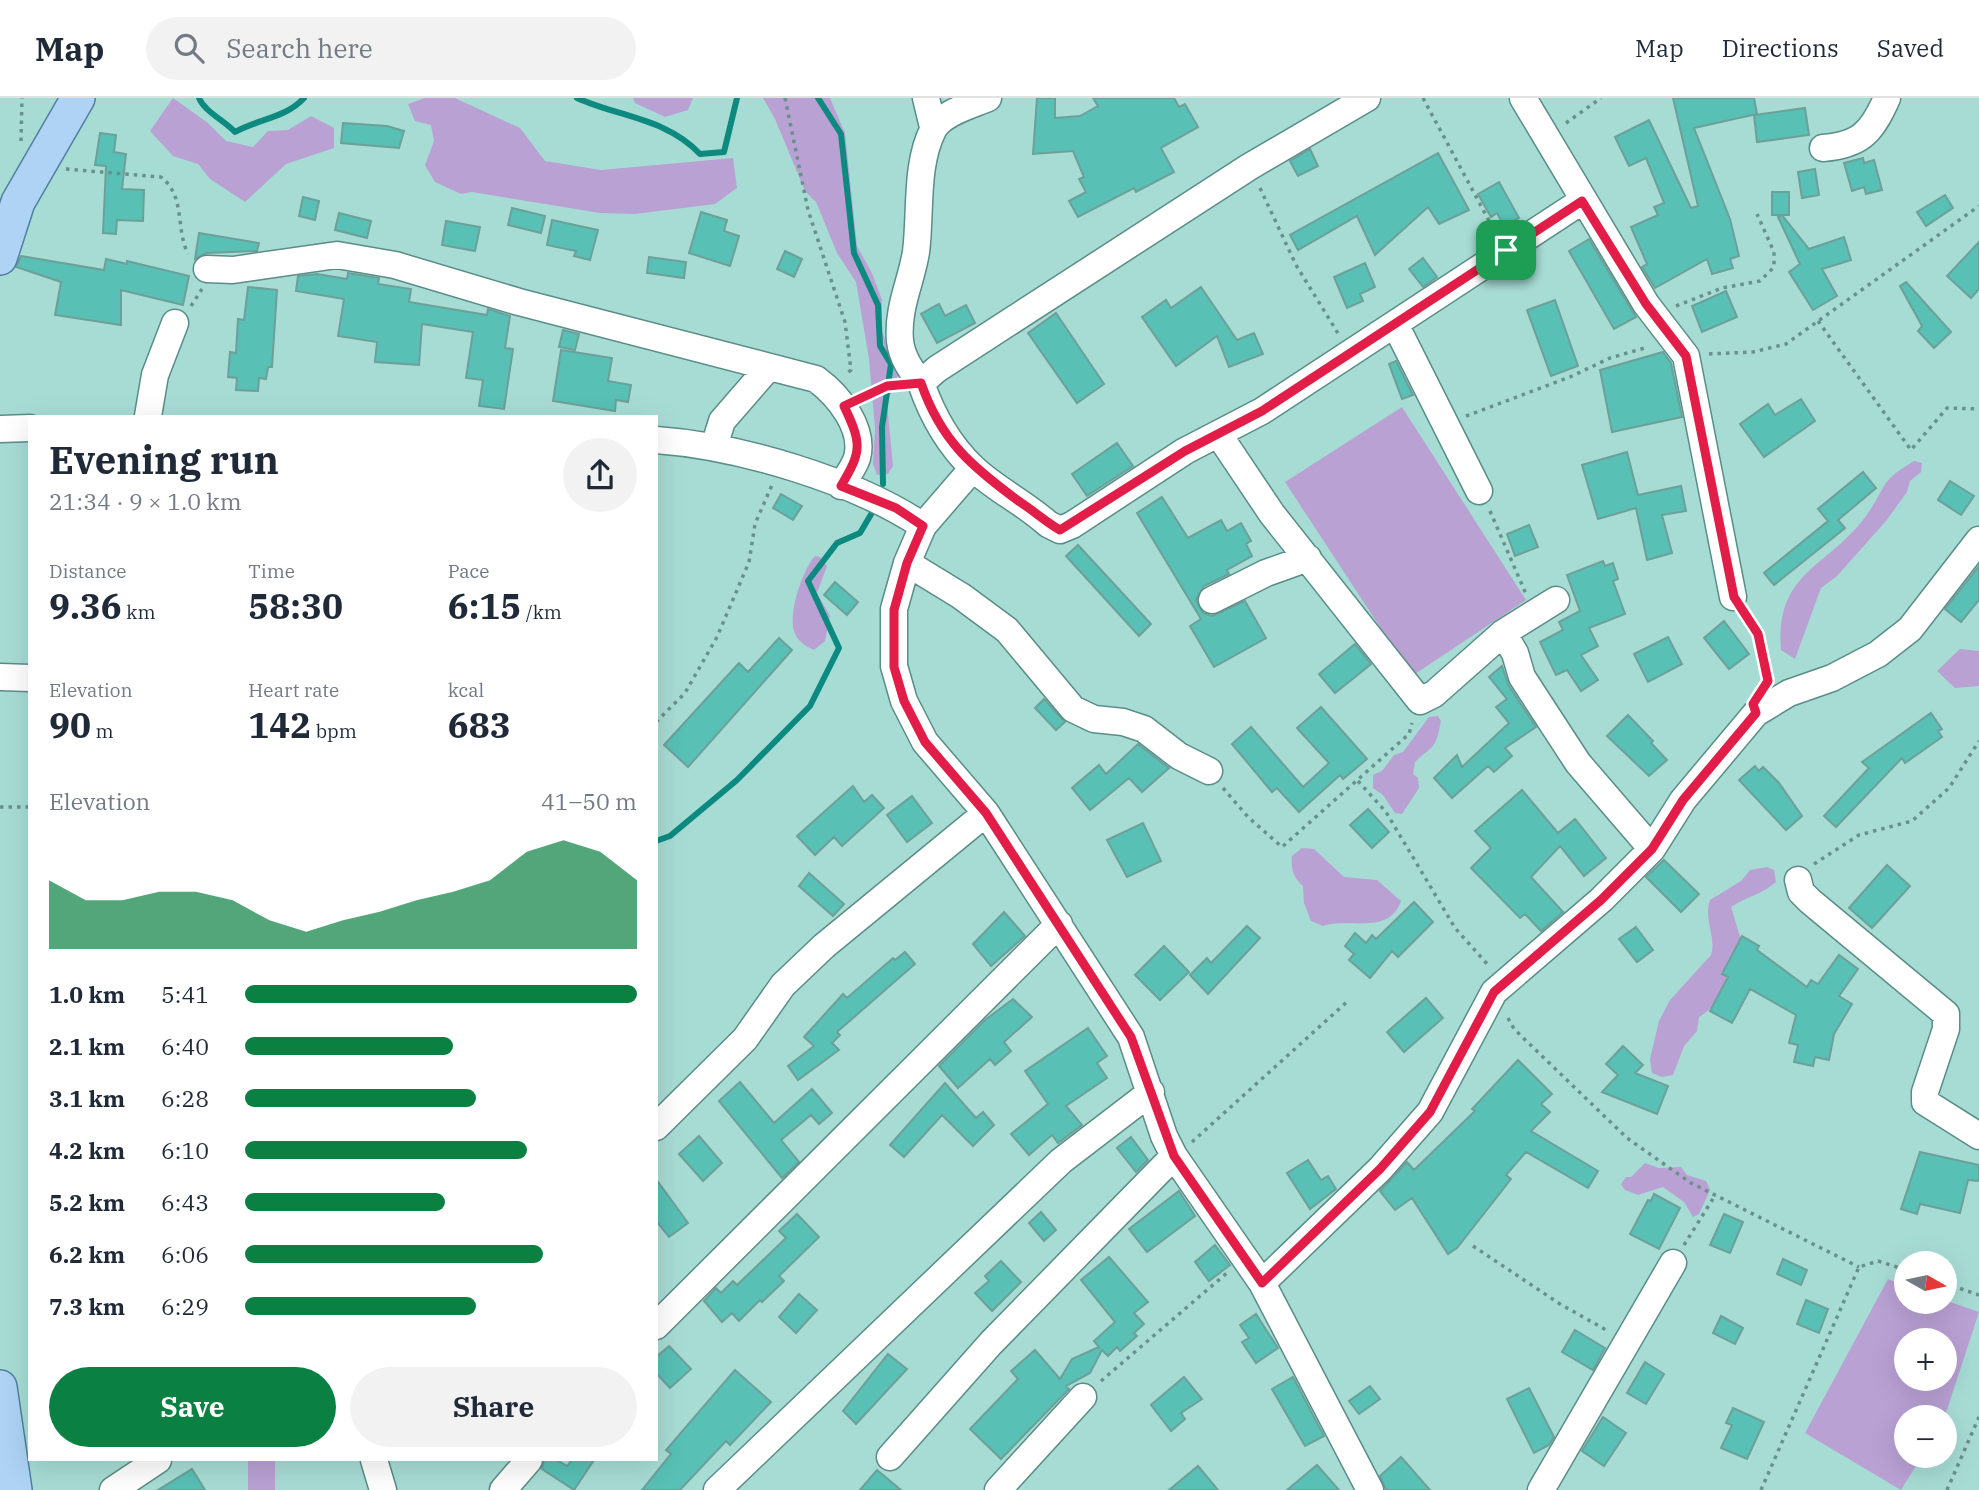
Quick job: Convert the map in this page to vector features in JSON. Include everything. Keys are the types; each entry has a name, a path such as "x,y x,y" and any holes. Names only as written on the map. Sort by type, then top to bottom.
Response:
{"main road":[{"path":"0,258 18,202 78,98"},
{"path":"0,1387 15,1490"}],"street":[{"path":"926,98 933,127 922,177 915,255 901,305 900,345 907,365 921,383 940,426 973,468 1060,530 1185,451 1262,411 1582,201"},
{"path":"933,127 954,113 988,98"},
{"path":"921,383 994,331 1249,167 1367,98"},
{"path":"1523,98 1582,201 1655,316 1680,347 1734,597"},
{"path":"1823,148 1844,146 1875,127 1887,98"},
{"path":"207,269 233,270 337,255 395,264 519,302 711,349 768,368 816,379 836,398 859,441 857,460 841,486"},
{"path":"148,415 155,375 175,323"},
{"path":"1395,324 1479,491"},
{"path":"714,447 722,421 768,368"},
{"path":"0,429 28,428"},
{"path":"1219,435 1272,514 1420,701 1434,694 1503,633 1546,608"},
{"path":"658,440 749,454 896,508 923,526"},
{"path":"973,468 923,526 907,563 894,610 894,667 904,701 925,742 986,813 1131,1037 1174,1156 1262,1283 1370,1490"},
{"path":"1262,1283 1380,1169 1430,1112 1499,988 1601,900 1652,849 1683,800 1756,713 1789,693 1832,678 1878,654 1910,629 1979,540"},
{"path":"1212,600 1266,573 1308,558"},
{"path":"907,563 961,596 1007,630 1073,709 1094,719 1123,722 1144,729 1178,756 1209,771"},
{"path":"1503,633 1515,653 1521,677 1578,763 1652,849"},
{"path":"0,677 28,678"},
{"path":"658,1125 745,1039 783,985 807,962 856,918 986,813"},
{"path":"1798,880 1801,892 1810,901 1867,952 1915,985 1947,1014 1946,1028 1925,1092 1925,1102 1979,1136"},
{"path":"658,1324 1059,924"},
{"path":"716,1490 1061,1161 1151,1092"},
{"path":"890,1457 991,1343 1174,1156"},
{"path":"1541,1490 1673,1263"},
{"path":"998,1490 1083,1397"},
{"path":"113,1490 156,1461"},
{"path":"374,1461 383,1490"},
{"path":"503,1490 527,1461"}],"path":[{"path":"22,98 20,139 38,164 103,174 161,177 173,187 179,211 180,238 190,259 207,269 200,295 175,323"},
{"path":"785,98 808,210 845,322 851,370 836,398"},
{"path":"1423,98 1506,250"},
{"path":"1545,138 1601,98"},
{"path":"1249,167 1296,265 1312,287 1349,352"},
{"path":"1447,426 1477,409 1570,377 1610,358 1680,347 1776,348 1799,336 1979,206"},
{"path":"1655,316 1722,288 1760,281 1774,267 1773,253 1757,214"},
{"path":"1818,321 1911,450 1947,408 1979,410"},
{"path":"836,398 887,386 921,383"},
{"path":"658,720 685,693 732,606 749,562 755,524 781,465"},
{"path":"1479,491 1546,608"},
{"path":"1734,597 1758,634 1768,681 1753,704 1756,713"},
{"path":"1209,771 1248,817 1282,847 1312,817 1409,734 1420,701"},
{"path":"1798,880 1811,866 1859,835 1912,821 1949,788 1979,741"},
{"path":"1358,780 1386,812 1447,909 1455,928 1499,988 1514,1030 1627,1138 1691,1183 1859,1267"},
{"path":"0,807 28,807"},
{"path":"1174,1156 1214,1125 1264,1074 1297,1050 1349,1000"},
{"path":"1673,1263 1716,1194"},
{"path":"1473,1246 1626,1345"},
{"path":"1083,1397 1246,1258"},
{"path":"1761,1490 1859,1267 1867,1262 1878,1261 1894,1266"},
{"path":"1957,1287 1979,1295"},
{"path":"1947,1490 1979,1417"}],"shaded area":[{"path":"173,98 208,123 226,141 253,147 268,131 288,130 311,116 334,128 334,148 286,164 245,202 210,179 198,164 173,156 150,131"},
{"path":"425,98 455,98 520,128 545,161 601,170 733,158 737,188 715,204 635,214 600,213 472,192 461,194 435,182 425,165 434,141 431,125 415,121 408,104"},
{"path":"633,98 693,98 688,110 665,117 635,103"},
{"path":"763,98 830,98 845,133 857,246 872,273 882,300 882,331 898,375 887,404 893,466 888,474 877,475 873,464 875,428 869,359 856,282 837,253 816,202 805,191 775,119"},
{"path":"1402,407 1526,600 1412,676 1285,482"},
{"path":"1914,461 1922,463 1921,472 1910,481 1907,492 1886,521 1837,576 1821,588 1795,659 1781,650 1781,624 1786,603 1795,587 1866,516 1894,474"},
{"path":"815,556 820,557 827,566 817,593 830,616 825,641 814,650 795,635 793,614 798,592"},
{"path":"1960,649 1979,651 1979,686 1955,688 1937,671"},
{"path":"1438,716 1441,721 1435,742 1415,762 1413,774 1418,778 1419,788 1402,814 1395,813 1383,795 1373,788 1373,775 1382,771 1394,755 1403,752 1429,717"},
{"path":"1302,848 1314,849 1344,877 1377,880 1401,901 1395,912 1378,922 1323,926 1311,921 1304,903 1303,886 1293,873 1292,865 1292,856"},
{"path":"1767,867 1774,870 1776,882 1766,890 1731,907 1741,940 1722,973 1726,976 1721,995 1710,1009 1699,1017 1697,1031 1684,1046 1673,1075 1662,1077 1652,1073 1650,1059 1659,1021 1670,1000 1711,955 1708,914 1710,900 1741,881 1750,870"},
{"path":"1645,1163 1659,1168 1681,1167 1687,1175 1706,1181 1710,1190 1699,1214 1693,1217 1684,1202 1663,1187 1638,1195 1625,1190 1621,1184 1626,1177 1631,1177"},
{"path":"1888,1279 1894,1281 1894,1314 1957,1314 1957,1304 1979,1312 1957,1379 1957,1328 1894,1328 1894,1391 1953,1391 1949,1405 1894,1405 1894,1468 1915,1468 1901,1490 1805,1433"},
{"path":"248,1461 275,1461 275,1490 248,1490"}],"building":[{"path":"1037,98 1055,98 1055,118 1080,116 1098,106 1093,98 1174,98 1179,107 1185,104 1198,127 1161,148 1174,172 1136,192 1134,188 1078,217 1069,201 1086,192 1079,179 1084,177 1073,151 1033,154"},
{"path":"1673,98 1754,98 1757,114 1694,128 1730,219 1739,256 1730,259 1733,268 1712,274 1707,259 1655,288 1642,267 1647,264 1631,227 1658,215 1654,207 1664,203 1646,158 1629,166 1615,137 1649,120 1691,208 1698,206"},
{"path":"1805,108 1809,135 1757,142 1754,115"},
{"path":"343,123 387,126 404,131 399,148 341,143"},
{"path":"100,133 116,135 114,152 126,154 122,189 144,190 143,221 117,220 116,234 103,233 106,166 95,165"},
{"path":"1310,149 1318,166 1298,176 1290,161"},
{"path":"1438,153 1469,210 1439,224 1428,207 1375,255 1357,216 1298,250 1290,235"},
{"path":"1863,158 1864,163 1874,160 1882,190 1866,194 1864,187 1852,191 1844,163"},
{"path":"1815,169 1819,195 1802,198 1798,172"},
{"path":"1499,182 1519,218 1504,226 1497,213 1491,217 1478,194"},
{"path":"1772,192 1789,192 1789,215 1772,215"},
{"path":"1945,195 1953,208 1926,226 1917,212"},
{"path":"303,197 319,201 315,220 299,216"},
{"path":"512,208 545,216 541,233 508,225"},
{"path":"701,212 727,220 724,231 739,236 730,266 689,253"},
{"path":"339,213 371,221 367,238 335,230"},
{"path":"1782,215 1809,249 1844,237 1851,260 1822,269 1837,296 1813,310 1789,272 1800,264 1778,217"},
{"path":"552,220 598,230 590,260 574,256 576,251 547,245"},
{"path":"446,221 480,227 475,251 442,245"},
{"path":"199,233 259,243 257,251 207,253 195,259"},
{"path":"1589,239 1636,317 1614,329 1569,251"},
{"path":"1979,242 1979,289 1971,298 1947,276"},
{"path":"785,251 802,259 794,277 777,269"},
{"path":"21,256 104,270 106,259 127,264 127,261 189,276 183,305 121,290 121,325 55,315 61,282 16,267"},
{"path":"649,257 686,262 684,278 647,273"},
{"path":"1423,258 1437,277 1423,287 1409,269"},
{"path":"1365,263 1375,287 1360,294 1363,301 1347,308 1334,277"},
{"path":"348,273 379,278 378,284 411,289 409,302 487,315 488,309 510,316 505,348 513,349 504,409 479,406 483,380 466,378 473,332 422,324 419,365 375,362 377,342 338,336 344,299 296,291 298,276 317,274 347,279"},
{"path":"1906,282 1951,332 1934,348 1918,331 1922,326 1900,286"},
{"path":"248,287 277,290 272,367 268,367 266,379 259,378 258,391 236,390 237,378 228,377 230,352 236,353 238,319 244,320"},
{"path":"1201,287 1237,340 1254,333 1263,354 1229,367 1217,336 1176,366 1142,317 1166,300 1171,308"},
{"path":"1726,291 1737,317 1702,332 1692,306"},
{"path":"1555,300 1578,366 1551,376 1527,310"},
{"path":"939,304 945,316 966,305 975,323 937,343 921,314"},
{"path":"1056,313 1104,384 1077,403 1028,333"},
{"path":"563,330 579,334 575,350 559,347"},
{"path":"561,350 612,358 608,381 631,385 628,402 616,400 615,411 553,401"},
{"path":"1663,352 1671,363 1682,417 1612,432 1600,370"},
{"path":"1396,361 1413,395 1402,399 1389,364"},
{"path":"1801,399 1815,421 1764,457 1740,424 1768,404 1775,415"},
{"path":"1117,443 1133,466 1087,496 1072,474"},
{"path":"1627,452 1638,495 1681,486 1686,511 1662,515 1672,553 1647,560 1636,508 1598,519 1582,465"},
{"path":"1863,472 1876,488 1838,520 1845,528 1774,585 1764,573 1828,521 1818,509"},
{"path":"1950,481 1974,496 1961,515 1938,500"},
{"path":"781,494 802,506 793,520 773,508"},
{"path":"1162,497 1188,538 1221,520 1227,531 1241,523 1251,541 1246,544 1252,556 1227,570 1229,574 1204,586 1196,600 1203,613 1212,616 1245,601 1266,638 1214,667 1190,626 1201,619 1137,513"},
{"path":"1529,525 1538,547 1515,556 1507,534"},
{"path":"1078,545 1151,624 1139,636 1066,556"},
{"path":"1603,561 1605,566 1613,563 1618,579 1613,581 1625,614 1589,628 1598,646 1581,655 1598,680 1581,691 1567,670 1556,675 1540,642 1563,630 1559,622 1580,611 1567,575"},
{"path":"1979,566 1979,600 1961,622 1945,609"},
{"path":"835,582 858,602 847,615 824,595"},
{"path":"1724,621 1749,654 1729,669 1704,638"},
{"path":"1668,637 1682,664 1648,682 1634,654"},
{"path":"779,638 792,650 688,767 664,745 739,663 748,672"},
{"path":"1355,644 1371,664 1335,693 1319,674"},
{"path":"1502,666 1509,686 1536,727 1505,748 1512,756 1494,772 1488,766 1452,798 1434,778 1457,755 1462,767 1509,723 1496,707 1507,699 1489,677"},
{"path":"1044,699 1065,722 1056,730 1035,708"},
{"path":"1321,707 1367,759 1343,779 1340,775 1299,812 1277,788 1272,792 1232,744 1251,727 1303,787 1329,763 1297,728"},
{"path":"1931,713 1942,729 1938,731 1942,737 1905,763 1902,758 1836,827 1824,816 1869,768 1862,762"},
{"path":"1628,715 1667,760 1649,776 1607,736"},
{"path":"1138,744 1169,768 1142,792 1129,778 1090,810 1072,788 1099,765 1106,774"},
{"path":"1755,766 1759,771 1763,767 1779,783 1802,816 1786,830 1739,780"},
{"path":"853,786 864,802 872,795 884,808 842,846 834,837 815,855 797,836"},
{"path":"1522,790 1558,833 1575,819 1606,858 1584,876 1560,846 1531,877 1563,912 1541,931 1525,914 1520,918 1471,868 1491,848 1475,831"},
{"path":"912,796 932,823 907,842 887,815"},
{"path":"1368,809 1389,832 1372,848 1350,825"},
{"path":"1143,823 1161,861 1127,877 1107,840"},
{"path":"1664,860 1699,894 1681,912 1646,877"},
{"path":"1887,865 1910,886 1872,928 1849,908"},
{"path":"809,873 844,904 833,916 799,886"},
{"path":"1414,902 1433,922 1398,957 1392,951 1370,978 1349,960 1354,954 1345,946 1355,933 1366,943 1372,935 1376,939"},
{"path":"1004,912 1025,936 991,966 973,944"},
{"path":"1247,926 1260,938 1208,994 1190,975 1207,958 1211,963"},
{"path":"1636,927 1653,950 1637,962 1619,939"},
{"path":"1742,936 1759,946 1757,950 1807,987 1811,980 1818,984 1839,955 1858,969 1839,996 1852,1004 1834,1034 1829,1060 1815,1057 1813,1066 1794,1062 1798,1045 1789,1043 1796,1015 1750,989 1732,1023 1710,1011 1728,977 1722,974"},
{"path":"1164,946 1189,972 1160,1000 1135,975"},
{"path":"905,952 915,964 837,1032 840,1035 832,1043 839,1050 798,1080 788,1066 814,1046 804,1037 843,994 847,998 893,958 895,960"},
{"path":"1426,998 1443,1018 1404,1052 1387,1032"},
{"path":"1013,999 1032,1017 1004,1042 1011,1051 995,1065 990,1059 958,1088 939,1066 985,1020"},
{"path":"1088,1028 1107,1056 1097,1063 1107,1078 1066,1106 1082,1125 1058,1143 1052,1135 1029,1155 1011,1134 1048,1104 1025,1071"},
{"path":"1623,1046 1643,1065 1635,1073 1668,1086 1657,1114 1602,1092 1618,1075 1606,1064"},
{"path":"1518,1060 1552,1094 1541,1104 1550,1112 1531,1131 1598,1171 1588,1188 1526,1152 1506,1175 1511,1179 1457,1248 1448,1254 1412,1198 1395,1210 1380,1191 1407,1162 1414,1170 1475,1111 1472,1109"},
{"path":"740,1082 774,1123 812,1089 832,1113 819,1124 811,1115 781,1140 799,1162 782,1178 719,1101"},
{"path":"945,1083 976,1118 983,1112 994,1125 973,1146 942,1115 904,1157 890,1145"},
{"path":"699,1136 722,1163 703,1181 679,1154"},
{"path":"1131,1137 1148,1160 1136,1172 1117,1148"},
{"path":"1920,1152 1979,1165 1979,1181 1968,1180 1960,1213 1920,1204 1917,1214 1901,1209"},
{"path":"1308,1160 1321,1180 1328,1176 1336,1189 1310,1209 1287,1173"},
{"path":"658,1182 688,1223 669,1237 658,1223"},
{"path":"1179,1191 1195,1216 1147,1252 1129,1229"},
{"path":"1654,1194 1680,1208 1659,1249 1630,1234"},
{"path":"1041,1212 1056,1230 1044,1241 1029,1223"},
{"path":"797,1214 819,1237 779,1276 784,1281 762,1302 760,1300 739,1321 732,1313 722,1322 704,1301 716,1288 721,1293 733,1281 737,1285 786,1238 779,1231"},
{"path":"1724,1214 1743,1222 1730,1253 1710,1245"},
{"path":"1215,1245 1230,1265 1209,1281 1195,1262"},
{"path":"1109,1257 1148,1302 1134,1313 1144,1324 1134,1333 1137,1336 1120,1351 1117,1347 1108,1356 1102,1350 1090,1373 1066,1386 1069,1389 1001,1459 970,1429 1018,1379 1011,1371 1035,1350 1060,1379 1072,1359 1099,1347 1094,1341 1115,1322 1081,1280"},
{"path":"1783,1259 1807,1270 1801,1285 1777,1274"},
{"path":"1001,1261 1021,1282 992,1311 975,1293 989,1281 985,1276"},
{"path":"799,1294 817,1310 796,1333 779,1317"},
{"path":"1806,1300 1828,1309 1819,1333 1797,1324"},
{"path":"1256,1314 1278,1348 1256,1363 1242,1342 1249,1338 1240,1325"},
{"path":"1721,1316 1743,1328 1735,1344 1713,1333"},
{"path":"1575,1330 1605,1348 1593,1370 1562,1352"},
{"path":"669,1346 691,1369 670,1388 658,1375 658,1355"},
{"path":"888,1354 907,1369 856,1424 843,1411"},
{"path":"1645,1362 1664,1374 1646,1404 1627,1393"},
{"path":"735,1370 771,1402 730,1445 726,1441 680,1490 642,1490 671,1454 666,1450"},
{"path":"1184,1377 1202,1399 1181,1413 1185,1419 1171,1431 1151,1405"},
{"path":"1293,1377 1324,1436 1305,1446 1272,1389"},
{"path":"1370,1386 1380,1399 1359,1414 1349,1401"},
{"path":"1529,1388 1554,1437 1549,1445 1534,1453 1507,1399"},
{"path":"1733,1408 1764,1422 1747,1459 1721,1448 1732,1425 1726,1423"},
{"path":"1603,1417 1626,1433 1604,1466 1582,1451"},
{"path":"1401,1457 1430,1490 1386,1490 1380,1476"},
{"path":"544,1461 559,1461 567,1466 571,1461 593,1461 574,1490 542,1469"},
{"path":"1317,1465 1339,1490 1287,1490"},
{"path":"1198,1466 1218,1490 1169,1490"},
{"path":"192,1469 205,1490 158,1490"},
{"path":"877,1470 901,1490 860,1490"}],"waterway":[{"path":"199,98 205,107 235,132 289,110 304,98"},
{"path":"577,98 657,125 687,142 700,154 724,152 737,98"},
{"path":"818,98 841,134 854,253 878,305 880,346 891,364 882,427 883,484"},
{"path":"658,840 670,836 737,780 810,706 839,648 808,581 837,543 860,533 873,511"}],"route":[{"path":"1582,201 1646,304 1686,356 1704,460 1734,597 1758,634 1768,681 1753,704 1756,713 1683,800 1652,849 1601,900 1494,992 1430,1112 1380,1169 1262,1283 1174,1156 1164,1136 1131,1037 986,813 925,742 904,701 894,667 894,610 907,563 923,526 896,508 841,486 857,460 859,441 844,406 887,386 921,383 930,409 945,435 973,468 1060,530 1072,525 1185,451 1262,411 1506,250 1582,201"}]}
